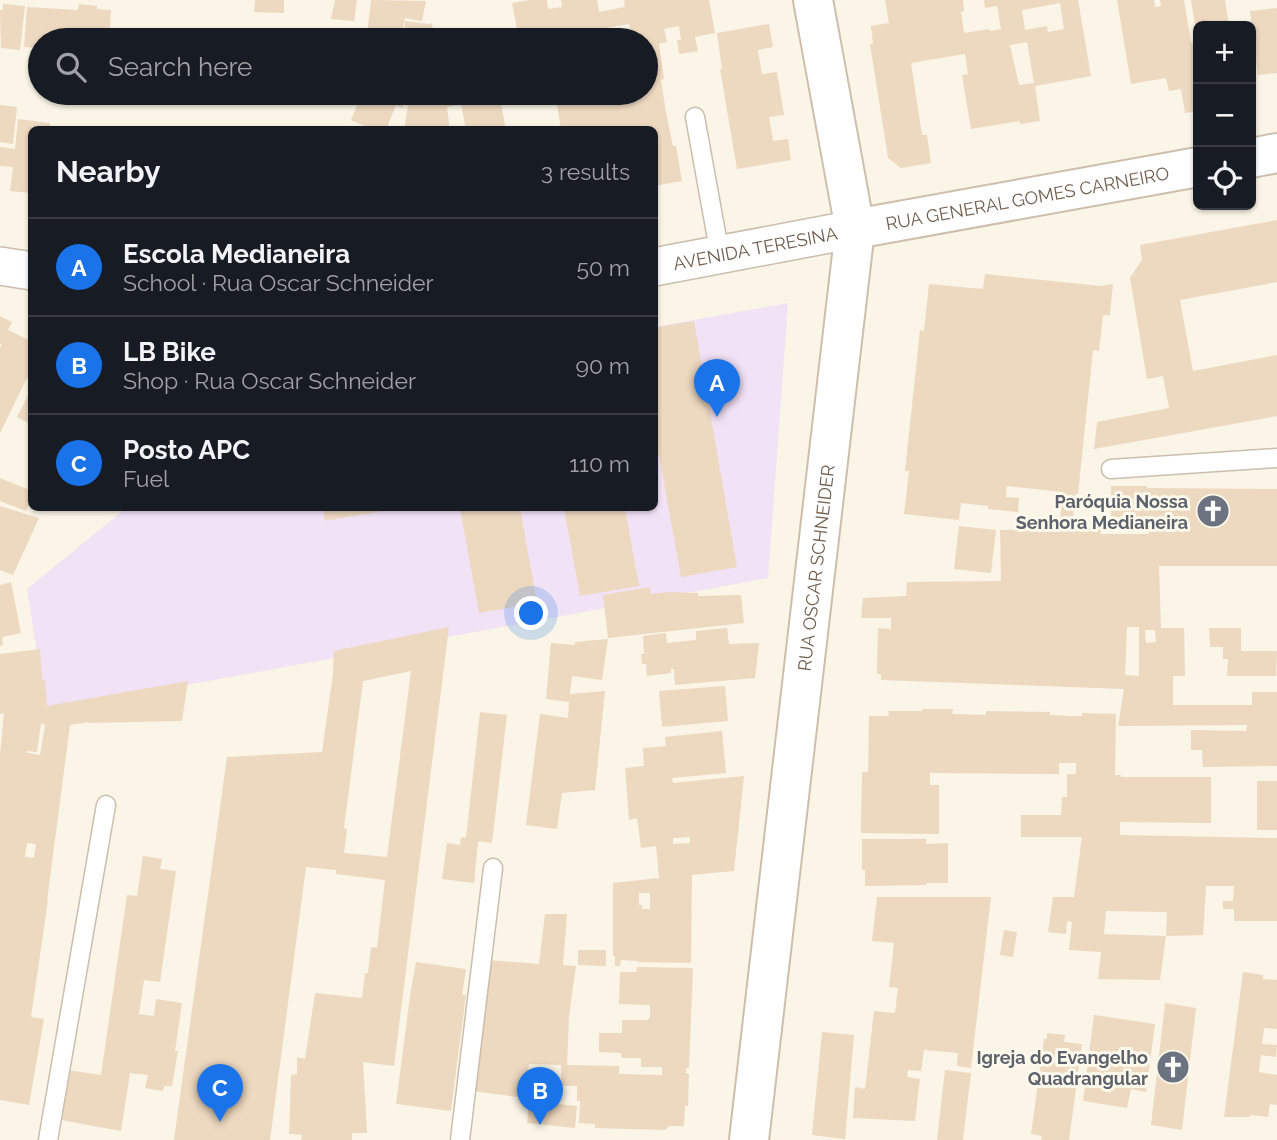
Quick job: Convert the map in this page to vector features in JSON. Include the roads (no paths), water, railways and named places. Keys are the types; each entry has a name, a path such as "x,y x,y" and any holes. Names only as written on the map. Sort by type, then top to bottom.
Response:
{"street":[{"name":"RUA OSCAR SCHNEIDER","path":"749,1140 855,229 813,0"},
{"path":"1256,157 1277,153"},
{"name":"RUA GENERAL GOMES CARNEIRO","path":"855,229 1193,168"},
{"name":"AVENIDA TERESINA","path":"658,266 855,229"},
{"path":"0,266 28,270"}],"lane":[{"path":"695,117 720,255"},
{"path":"1111,469 1277,458"},
{"path":"48,1140 106,805"},
{"path":"460,1140 493,868"}],"place":[{"name":"Escola Medianeira","path":"717,417"},
{"name":"Paróquia Nossa Senhora Medianeira","path":"1213,511"},
{"name":"Igreja do Evangelho Quadrangular","path":"1173,1067"},
{"name":"Posto APC","path":"220,1122"},
{"name":"LB Bike","path":"540,1125"}]}
